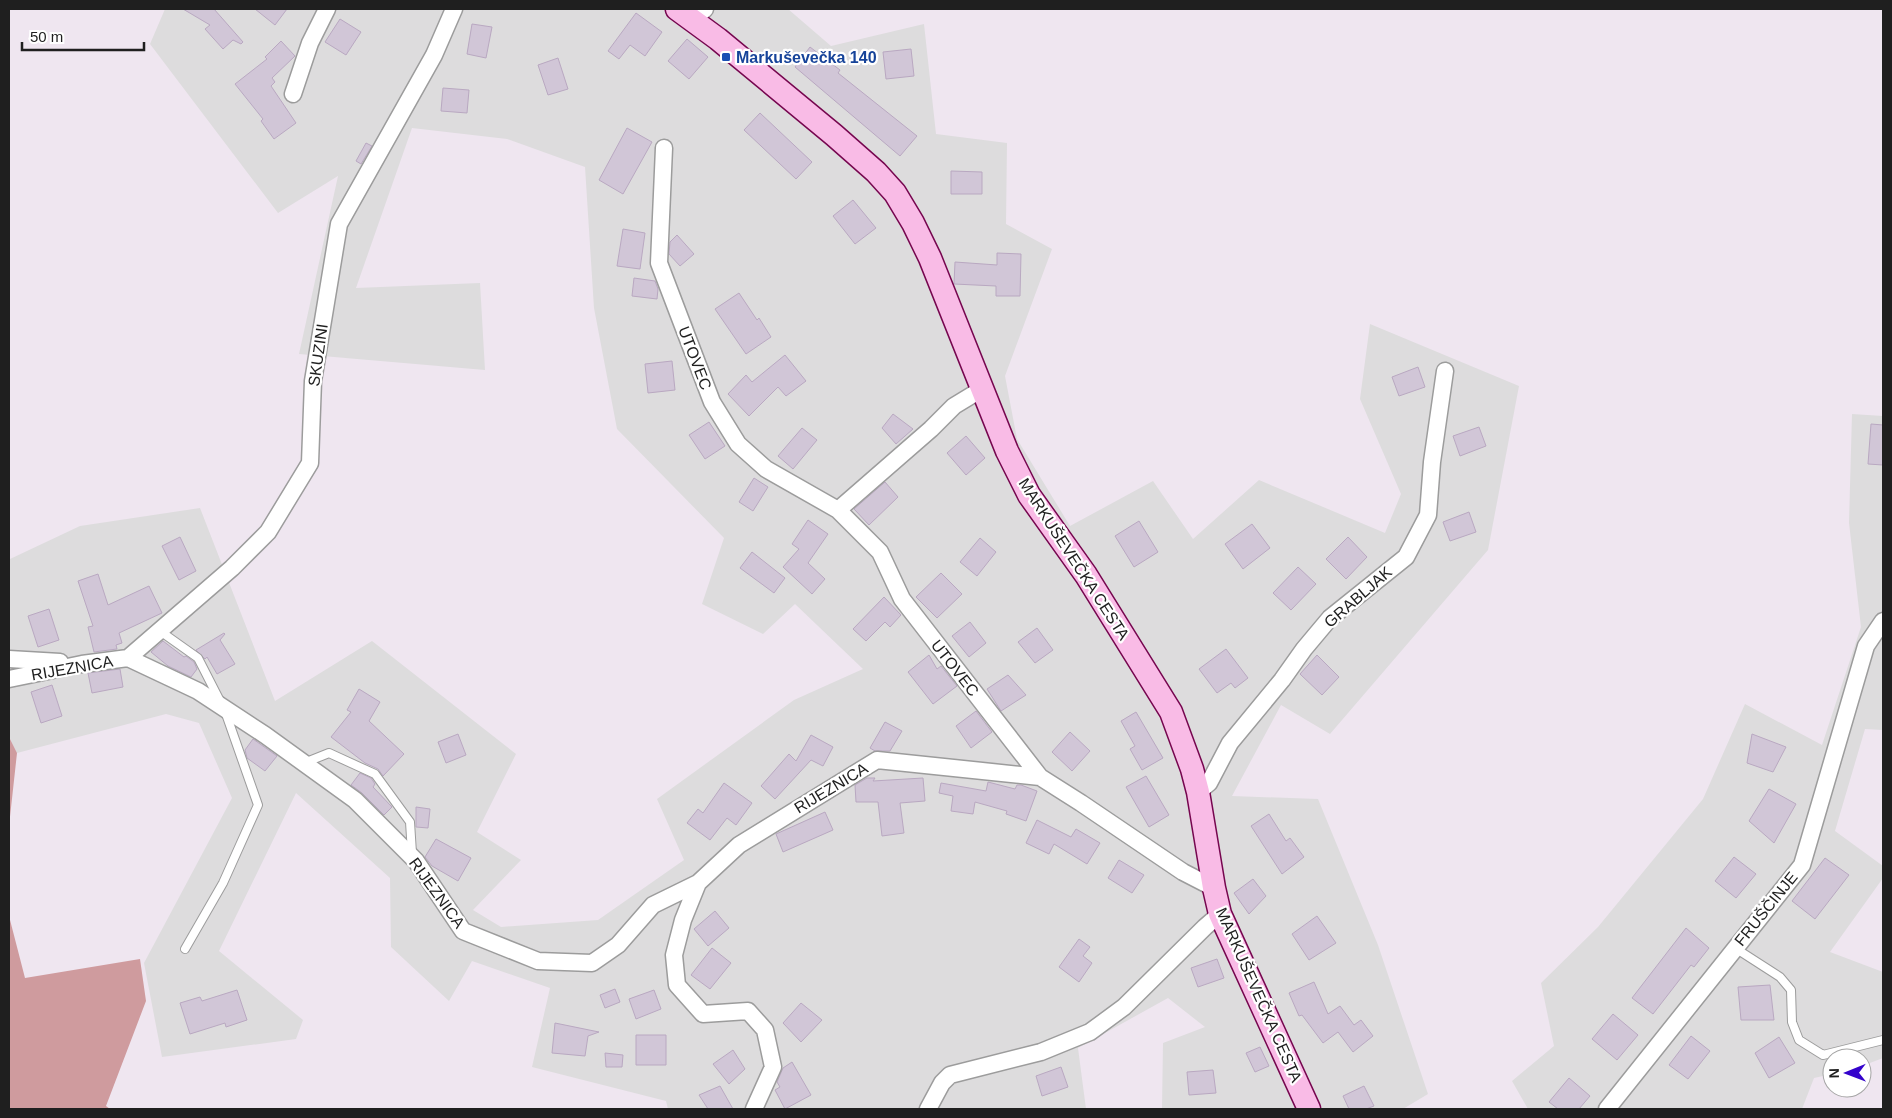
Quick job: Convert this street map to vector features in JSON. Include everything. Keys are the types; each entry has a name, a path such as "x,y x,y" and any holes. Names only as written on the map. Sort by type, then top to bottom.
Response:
{"main road":[{"name":"MARKUŠEVEČKA CESTA","path":"692,12 876,172 895,193 913,223 930,258 1007,451 1029,494 1086,575 1171,712 1192,769 1198,792 1220,914 1310,1109"}],"street":[{"path":"292,94 310,43 327,9"},
{"name":"SKUZINI","path":"128,658 232,568 268,532 310,464 313,381 339,224 434,55 454,9"},
{"name":"UTOVEC","path":"664,148 659,262 712,402 738,444 766,468 838,510 880,552 902,599 1040,777"},
{"name":"GRABLJAK","path":"1198,792 1209,783 1230,743 1330,618 1406,557 1428,515 1432,462 1444,371"},
{"path":"838,510 931,429 954,406 982,389"},
{"name":"FRUŠČINJE","path":"1607,1109 1802,865 1866,646 1883,621"},
{"name":"RIJEZNICA","path":"9,679 82,664 128,658 198,691 355,800 412,858 463,931 538,961 592,963 618,945 653,905 698,882 740,844 877,760 1040,777 1183,872 1214,888"},
{"path":"9,659 82,664"},
{"path":"698,882 683,920 674,955 676,985 703,1014 748,1011 765,1030 773,1067 754,1109"},
{"path":"928,1109 942,1083 950,1075 1041,1052 1090,1032 1124,1007 1220,914"}],"lane":[{"path":"160,631 198,658 224,709 258,805 223,883 185,949"},
{"path":"304,763 329,753 375,774 410,822 412,858"},
{"path":"1735,948 1780,977 1791,990 1792,1022 1799,1040 1823,1055 1883,1040"}],"shaded area":[{"path":"165,9 788,9 831,46 924,24 936,134 1007,143 1006,224 1052,249 1005,376 1017,439 1070,526 1153,481 1193,539 1259,480 1385,533 1401,494 1360,399 1370,324 1519,386 1488,550 1330,734 1281,705 1232,796 1318,799 1378,945 1428,1094 1403,1109 1162,1108 1163,1043 1205,1027 1168,998 1078,1048 1086,1109 668,1109 666,1101 532,1067 550,988 472,961 449,1001 391,947 390,878 296,793 219,951 303,1020 296,1039 162,1057 144,963 232,798 199,723 166,714 17,753 9,737 9,558 80,526 200,508 275,701 372,641 516,754 477,832 521,860 473,910 501,927 598,920 684,860 657,799 794,700 863,669 795,604 763,634 702,604 724,538 617,429 594,308 585,167 507,139 412,128 356,288 480,283 485,370 299,354 338,176 278,213 150,44"},
{"path":"1852,414 1883,416 1883,730 1865,729 1835,831 1883,866 1883,878 1830,952 1883,972 1883,1058 1872,1062 1872,1048 1822,1048 1822,1076 1814,1078 1802,1109 1528,1109 1512,1081 1554,1046 1541,983 1598,927 1703,799 1745,704 1822,745 1861,627 1849,523"},
{"path":"9,737 17,753 9,826"},
{"path":"9,916 25,978 140,959 146,1001 106,1106 110,1109 9,1109"}],"building":[{"path":"183,9 214,9 243,42 241,44 233,40 223,49 205,29 210,25"},
{"path":"255,9 287,9 275,25"},
{"path":"636,13 662,32 645,56 630,45 619,59 608,51"},
{"path":"340,19 361,32 346,55 325,42"},
{"path":"472,24 492,27 486,58 467,54"},
{"path":"687,39 708,57 689,79 668,61"},
{"path":"281,41 295,56 272,78 275,82 271,86 296,123 274,139 261,121 263,119 235,84 267,59 265,57"},
{"path":"810,47 840,70 838,73 917,136 900,156 795,67"},
{"path":"911,49 914,76 886,79 883,52"},
{"path":"558,58 568,89 548,95 538,65"},
{"path":"443,88 469,90 467,113 441,111"},
{"path":"760,113 812,162 796,179 744,130"},
{"path":"627,128 652,142 623,194 599,180"},
{"path":"366,143 372,146 361,164 356,161"},
{"path":"951,171 982,172 982,194 951,194"},
{"path":"853,200 876,228 855,244 833,216"},
{"path":"623,229 645,233 640,269 617,266"},
{"path":"677,235 694,254 680,266 669,254 670,242"},
{"path":"997,253 1021,254 1020,296 996,296 996,286 954,284 955,262 997,265"},
{"path":"634,278 655,281 658,289 657,299 632,296"},
{"path":"739,293 771,337 746,354 715,309"},
{"path":"785,355 806,381 786,396 778,387 749,416 728,394 746,375 752,382"},
{"path":"672,361 675,390 648,393 645,364"},
{"path":"1418,367 1425,387 1399,396 1392,377"},
{"path":"893,414 913,429 896,444 882,428"},
{"path":"709,422 725,446 705,459 689,435"},
{"path":"1871,424 1883,425 1883,465 1868,464"},
{"path":"1479,427 1486,446 1460,456 1453,436"},
{"path":"802,428 817,440 793,469 778,456"},
{"path":"966,436 985,458 966,475 947,453"},
{"path":"754,478 768,487 753,511 739,502"},
{"path":"885,482 898,497 869,525 854,509"},
{"path":"1469,512 1476,532 1450,541 1443,522"},
{"path":"808,520 828,534 808,563 825,579 812,594 783,567 799,549 792,544"},
{"path":"1139,521 1158,552 1134,567 1115,536"},
{"path":"1252,524 1270,548 1243,569 1225,544"},
{"path":"180,537 196,571 179,580 162,546"},
{"path":"1348,537 1367,557 1346,579 1326,559"},
{"path":"980,538 996,552 977,576 960,562"},
{"path":"752,552 785,578 774,593 740,568"},
{"path":"1298,567 1316,584 1291,610 1273,593"},
{"path":"941,573 962,594 937,618 916,597"},
{"path":"98,574 108,605 149,586 162,613 119,633 122,643 116,645 117,649 94,652 88,627 93,626 78,581"},
{"path":"884,597 901,615 890,627 885,622 866,641 853,629"},
{"path":"49,609 59,640 38,647 28,616"},
{"path":"970,622 986,643 969,657 952,636"},
{"path":"1037,628 1053,650 1035,663 1018,642"},
{"path":"224,633 220,640 235,664 217,674 207,657 205,659 196,650"},
{"path":"163,641 194,662 197,669 191,677 168,666 151,652"},
{"path":"1226,649 1248,678 1235,688 1231,683 1217,693 1199,669"},
{"path":"929,655 937,669 941,666 957,686 933,704 908,672"},
{"path":"1317,655 1339,677 1322,695 1300,674"},
{"path":"120,669 123,687 92,693 88,673"},
{"path":"1008,675 1026,695 1001,711 987,689"},
{"path":"52,685 62,716 41,723 31,692"},
{"path":"359,689 380,702 369,721 404,754 383,776 378,769 365,763 331,737 351,712 347,710"},
{"path":"976,711 992,732 971,748 956,726"},
{"path":"1136,712 1163,758 1142,770 1130,749 1135,746 1121,721"},
{"path":"885,722 902,731 890,751 875,751 870,748"},
{"path":"1070,732 1090,751 1072,771 1052,752"},
{"path":"458,734 466,755 446,763 438,742"},
{"path":"1752,734 1786,747 1773,772 1747,763"},
{"path":"811,735 833,747 823,766 811,760 775,799 761,786 789,754 796,761"},
{"path":"253,739 277,756 265,771 247,758 245,750"},
{"path":"360,773 371,778 375,784 373,787 392,807 384,815 351,785"},
{"path":"1146,776 1169,815 1149,827 1126,787"},
{"path":"867,778 875,778 873,781 923,778 925,801 900,803 904,833 882,836 878,802 856,802 855,785"},
{"path":"988,782 1015,789 1017,785 1021,785 1037,791 1026,821 1006,814 1007,811 975,802 973,814 951,811 953,796 939,793 941,783 986,791"},
{"path":"724,783 752,803 736,825 727,818 710,840 687,823 698,809 703,813"},
{"path":"1769,789 1796,804 1774,843 1749,821"},
{"path":"416,807 430,809 428,828 416,827"},
{"path":"825,812 833,830 783,852 776,834"},
{"path":"1269,814 1286,841 1290,838 1304,857 1282,874 1251,826"},
{"path":"1037,820 1071,837 1076,829 1100,843 1087,864 1054,844 1049,854 1026,843"},
{"path":"436,839 471,858 458,881 432,866 425,857"},
{"path":"1734,857 1756,874 1736,898 1715,881"},
{"path":"1825,858 1849,875 1815,919 1792,901"},
{"path":"1119,860 1144,875 1132,893 1108,878"},
{"path":"1253,879 1266,896 1249,914 1234,893"},
{"path":"715,911 729,928 708,946 694,929"},
{"path":"1317,916 1336,943 1309,960 1292,934"},
{"path":"1686,928 1709,948 1694,967 1691,965 1653,1014 1632,998"},
{"path":"1079,939 1090,947 1083,956 1092,963 1079,982 1059,967"},
{"path":"712,948 731,963 710,989 691,975"},
{"path":"1217,959 1224,978 1198,987 1191,968"},
{"path":"1314,982 1328,1014 1340,1006 1354,1025 1361,1020 1373,1036 1353,1052 1338,1032 1323,1043 1302,1015 1299,1016 1289,993"},
{"path":"1770,985 1774,1020 1741,1020 1738,987"},
{"path":"615,989 620,1002 605,1008 600,995"},
{"path":"237,990 247,1020 226,1027 225,1023 190,1034 180,1003 200,997 202,1001"},
{"path":"654,990 661,1009 636,1019 629,999"},
{"path":"801,1003 822,1020 801,1042 783,1023"},
{"path":"1613,1014 1638,1035 1617,1060 1592,1039"},
{"path":"555,1023 599,1032 588,1036 585,1056 552,1053"},
{"path":"636,1035 666,1035 666,1065 636,1065"},
{"path":"1691,1036 1710,1051 1688,1079 1669,1065"},
{"path":"1779,1037 1795,1063 1769,1078 1755,1053"},
{"path":"1260,1047 1269,1066 1255,1072 1246,1053"},
{"path":"733,1050 745,1069 729,1084 713,1064"},
{"path":"605,1053 623,1055 622,1067 606,1067"},
{"path":"792,1062 811,1095 785,1109 775,1090 780,1087 777,1082 783,1068"},
{"path":"1061,1067 1068,1087 1042,1096 1036,1076"},
{"path":"1213,1070 1216,1093 1189,1095 1187,1072"},
{"path":"1569,1078 1590,1096 1579,1109 1558,1109 1549,1102"},
{"path":"720,1086 733,1109 708,1109 699,1095"},
{"path":"1364,1086 1374,1106 1366,1109 1349,1109 1343,1096"}],"place":[{"name":"Markuševečka 140","path":"726,57"}]}
